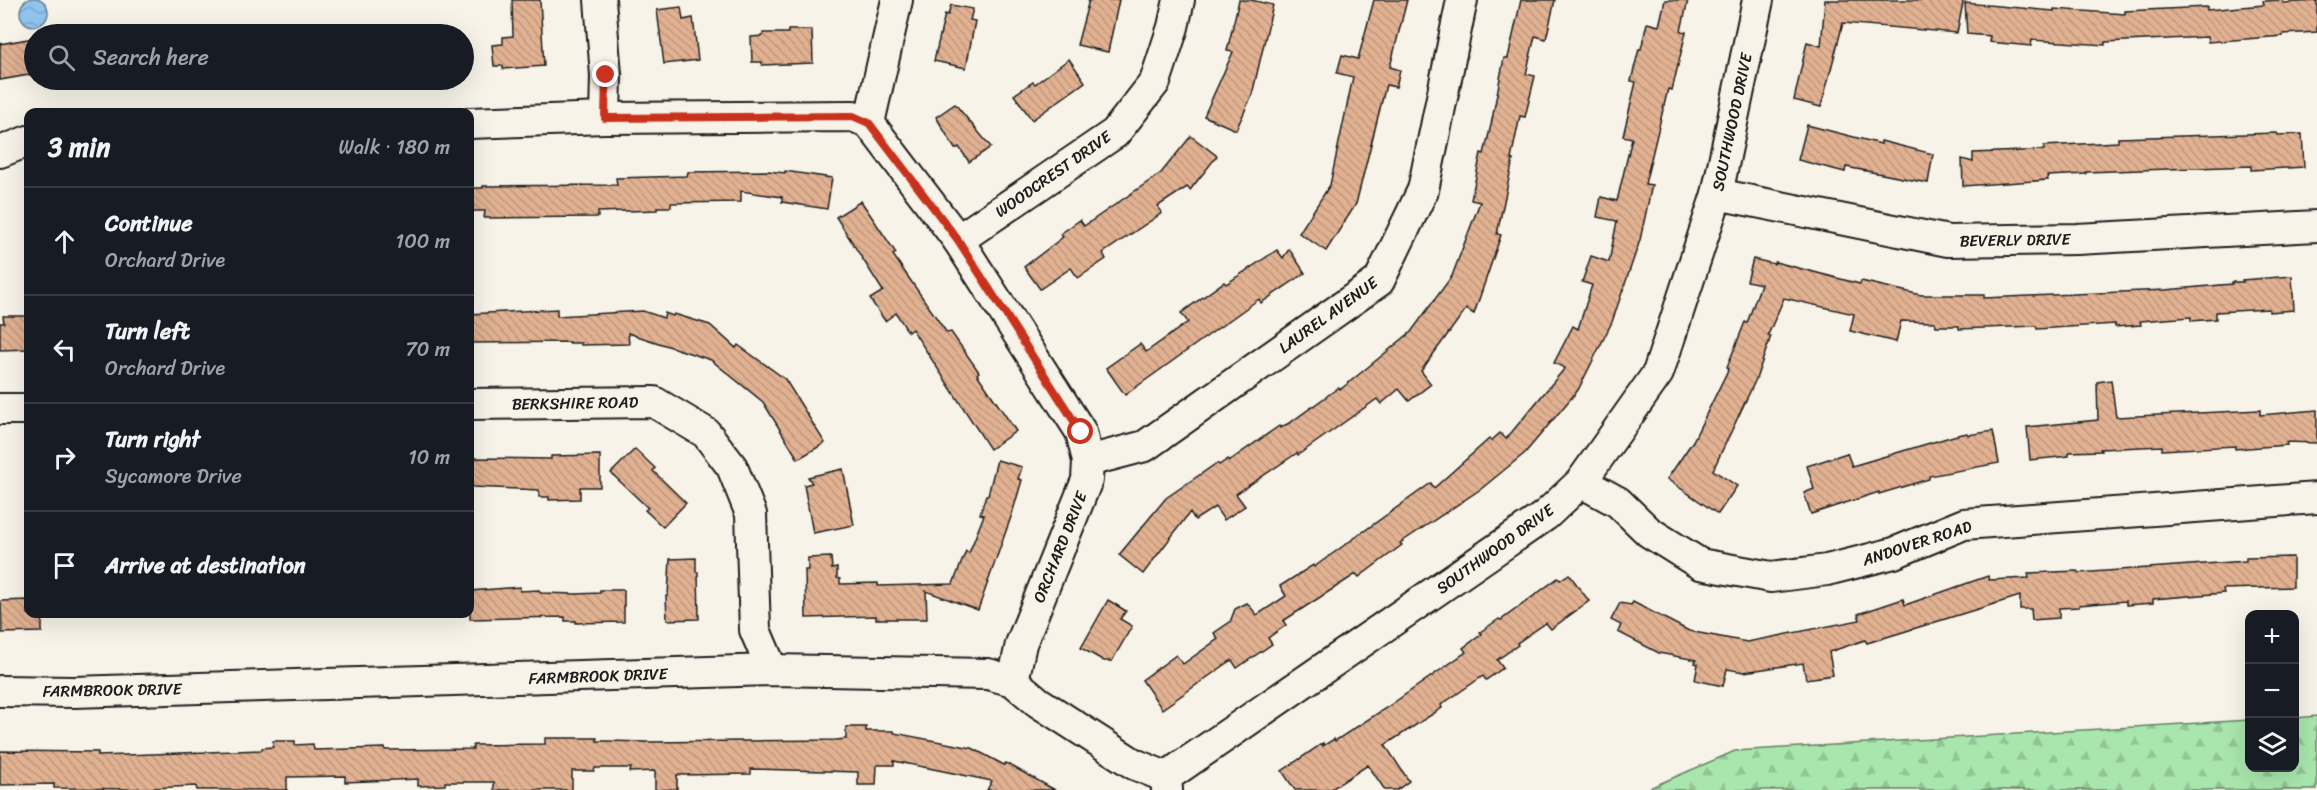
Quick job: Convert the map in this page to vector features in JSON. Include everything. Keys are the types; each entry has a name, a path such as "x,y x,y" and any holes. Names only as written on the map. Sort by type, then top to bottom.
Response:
{"street":[{"path":"600,0 606,75 605,118"},
{"path":"474,123 605,118 853,116 869,123 897,0"},
{"name":"WOODCREST DRIVE","path":"958,240 1115,133 1155,82 1173,27 1179,0"},
{"name":"LAUREL AVENUE","path":"1088,461 1144,446 1379,281 1423,190 1462,0"},
{"name":"SOUTHWOOD DRIVE","path":"1167,784 1546,515 1581,482 1658,373 1717,194 1758,0"},
{"name":"ORCHARD DRIVE","path":"869,123 958,240 1081,432 1088,461 1087,480 1021,644 1012,681"},
{"path":"0,152 24,143"},
{"name":"BEVERLY DRIVE","path":"1717,194 1948,241 2077,239 2317,226"},
{"name":"BERKSHIRE ROAD","path":"474,404 654,402 706,433 732,467 752,514 754,630 772,670"},
{"path":"0,409 24,409"},
{"name":"ANDOVER ROAD","path":"1581,482 1618,502 1649,532 1700,564 1771,577 1827,570 1894,553 1964,524 2317,498"},
{"name":"FARMBROOK DRIVE","path":"0,691 86,692 772,670 988,674 1012,681 1038,702 1167,784"}],"green space":[{"path":"2317,716 2317,790 1645,790 1735,751 2245,720 2245,772 2299,772 2299,718"}],"water":[{"path":"29,-1 39,-1 47,7 47,17 41,24 27,24 21,17 21,7"}],"building":[{"path":"512,0 540,0 544,66 503,69 503,66 494,66 492,45 503,44 503,37 513,36"},
{"path":"1089,0 1119,0 1108,52 1077,45"},
{"path":"1239,0 1273,5 1252,95 1236,130 1204,116 1233,52 1227,51"},
{"path":"1374,0 1407,0 1390,67 1400,70 1396,87 1386,85 1356,204 1326,251 1299,233 1330,185 1353,77 1337,73 1342,55 1358,59"},
{"path":"1521,0 1555,0 1546,39 1535,36 1526,74 1535,76 1525,117 1520,116 1497,234 1501,235 1474,314 1466,309 1421,371 1431,384 1409,401 1399,389 1381,404 1377,399 1298,455 1297,453 1236,494 1245,506 1224,520 1215,507 1195,520 1190,512 1143,574 1119,555 1166,498 1217,463 1219,465 1228,459 1229,461 1279,426 1280,428 1291,422 1338,388 1341,389 1411,332 1452,276 1480,202 1471,200 1481,153 1484,154 1491,125 1504,58 1508,58"},
{"path":"1665,0 1688,0 1681,31 1686,32 1672,90 1668,89 1645,184 1652,185 1640,240 1612,322 1578,390 1525,453 1481,489 1400,543 1402,545 1359,577 1356,574 1283,621 1286,625 1268,638 1272,644 1237,668 1232,660 1162,709 1142,680 1176,655 1183,664 1218,639 1214,633 1230,622 1235,609 1247,603 1257,615 1286,596 1280,586 1313,565 1314,567 1431,483 1434,488 1489,439 1491,441 1500,433 1506,439 1565,368 1554,363 1573,326 1578,329 1592,285 1582,282 1591,256 1609,262 1617,221 1597,217 1601,197 1617,201 1632,138 1623,136 1636,82 1631,81 1647,23 1659,26"},
{"path":"1825,0 1962,0 1963,3 1957,33 1843,23 1821,107 1794,100 1807,42 1821,46"},
{"path":"2283,0 2283,3 2317,1 2317,32 2208,42 2207,37 2105,42 2105,45 2032,40 2031,46 1989,42 1990,36 1967,34 1965,3 2054,11 2054,9 2125,14 2125,11 2207,7 2207,10 2264,5 2263,1"},
{"path":"951,5 973,9 970,20 975,21 966,68 934,61 945,14 948,15"},
{"path":"681,7 683,20 693,18 698,60 664,64 657,10"},
{"path":"788,30 812,30 813,63 762,65 762,62 752,62 751,37 763,36 763,33 788,33"},
{"path":"24,40 24,76 0,80 0,44"},
{"path":"1069,59 1085,82 1032,120 1014,95 1033,82 1035,84"},
{"path":"955,104 991,147 969,162 959,147 955,149 936,117"},
{"path":"1807,125 1881,144 1881,141 1933,154 1928,183 1846,167 1845,172 1798,160"},
{"path":"2277,133 2277,135 2302,134 2304,167 2251,170 2251,166 2086,172 2086,174 2047,176 2048,180 1963,186 1962,159 1973,162 1973,153 2044,150 2044,146 2118,142 2118,138"},
{"path":"1191,136 1217,156 1190,190 1187,187 1158,206 1162,213 1103,253 1106,259 1078,278 1071,268 1040,289 1024,267 1063,237 1060,234 1080,220 1084,226 1161,173"},
{"path":"768,171 785,173 785,171 832,178 827,209 782,202 782,197 741,191 741,202 671,203 671,207 657,207 657,210 598,212 598,217 484,218 485,211 474,211 474,188 483,188 483,186 617,185 616,178 687,176 688,172"},
{"path":"861,201 896,253 893,255 947,333 951,332 979,372 977,374 1016,431 990,449 912,329 908,332 896,313 885,321 870,299 883,291 836,217"},
{"path":"1289,249 1305,273 1261,303 1259,299 1125,395 1106,368 1140,344 1146,352 1188,322 1181,313 1224,282 1226,284 1277,250 1283,258"},
{"path":"1753,259 1774,264 1775,262 1860,284 1861,281 1921,295 1984,295 1984,298 2165,290 2292,276 2294,310 2216,312 2216,319 2191,321 2191,317 2140,321 2141,325 2115,327 2115,324 2037,329 2036,326 1959,329 1959,326 1936,326 1935,322 1901,321 1896,342 1850,331 1854,314 1784,298 1768,335 1771,336 1756,379 1713,470 1737,486 1718,514 1667,479 1693,441 1729,368 1727,367 1745,322 1747,323 1761,284 1747,281"},
{"path":"557,309 557,316 643,311 664,318 665,313 673,316 674,314 710,325 736,348 738,345 785,379 825,443 798,459 763,402 711,360 628,333 629,344 474,343 474,314"},
{"path":"3,316 24,316 24,349 0,350 0,323 4,323"},
{"path":"2111,380 2116,417 2260,410 2260,415 2317,410 2317,443 2286,442 2287,445 2235,449 2235,446 2162,450 2162,446 2100,449 2101,451 2069,452 2069,456 2030,460 2027,427 2098,420 2097,382"},
{"path":"1993,431 1999,463 1929,476 1929,479 1811,514 1804,493 1814,489 1807,466 1847,453 1852,466 1957,435"},
{"path":"635,449 655,468 653,471 686,503 663,527 645,510 648,508 611,473"},
{"path":"600,455 600,487 580,487 580,499 549,500 549,497 539,497 539,490 474,487 474,458 551,459 551,456"},
{"path":"997,460 1022,467 1018,479 1022,480 978,610 926,591 927,619 876,619 876,616 806,618 805,570 808,570 808,558 831,557 832,569 837,568 837,578 840,579 840,584 878,583 878,586 953,584 966,551 969,553 984,515 980,514 986,495 988,495"},
{"path":"843,469 854,525 813,533 804,485 812,483 808,477"},
{"path":"2293,557 2293,587 2223,589 2224,593 2153,599 2153,603 2126,605 2126,601 2079,605 2079,607 2059,608 2059,618 2032,620 2031,609 2020,609 2020,596 1867,643 1865,640 1829,652 1833,675 1806,679 1803,663 1744,672 1727,669 1723,686 1695,680 1698,664 1695,663 1696,660 1659,653 1618,632 1621,625 1611,620 1620,603 1631,605 1633,602 1689,631 1747,642 1860,620 1858,614 1903,599 1905,605 1988,576 1989,580 2029,578 2028,573 2078,571 2078,573 2246,561 2246,558"},
{"path":"696,558 699,619 667,620 666,596 668,596 670,559"},
{"path":"1569,574 1589,601 1551,629 1546,623 1517,643 1518,645 1497,660 1503,668 1486,680 1483,676 1441,705 1442,708 1385,745 1409,781 1397,790 1385,790 1368,765 1330,790 1295,790 1282,771 1323,743 1323,746 1334,739 1335,741 1386,708 1466,652 1463,648 1482,634 1480,632 1499,619 1501,620 1558,578 1560,580"},
{"path":"520,587 520,591 539,590 541,593 576,594 600,593 600,590 624,590 624,622 576,623 576,621 565,621 565,617 470,619 474,618 474,591"},
{"path":"24,600 24,618 42,618 42,632 2,633 1,601"},
{"path":"1108,600 1126,611 1120,619 1132,626 1112,661 1104,661 1081,648"},
{"path":"846,727 866,727 866,731 894,731 894,733 972,748 1004,765 1006,763 1055,790 987,790 992,781 894,761 894,765 877,765 876,785 858,785 858,772 751,769 751,774 677,775 677,789 655,790 655,771 630,772 631,768 595,768 594,771 572,771 572,790 494,790 494,782 445,782 445,785 418,786 418,779 345,782 345,776 287,777 287,790 197,790 196,786 128,789 54,788 54,784 0,785 0,751 98,752 98,756 262,750 262,748 273,747 273,741 295,741 295,745 313,744 314,750 385,748 385,750 473,749 473,745 545,744 545,738 597,738 597,741 646,742 836,740 846,739"}],"route":[{"path":"606,75 605,118 853,116 869,123 958,240 1081,432"}]}
